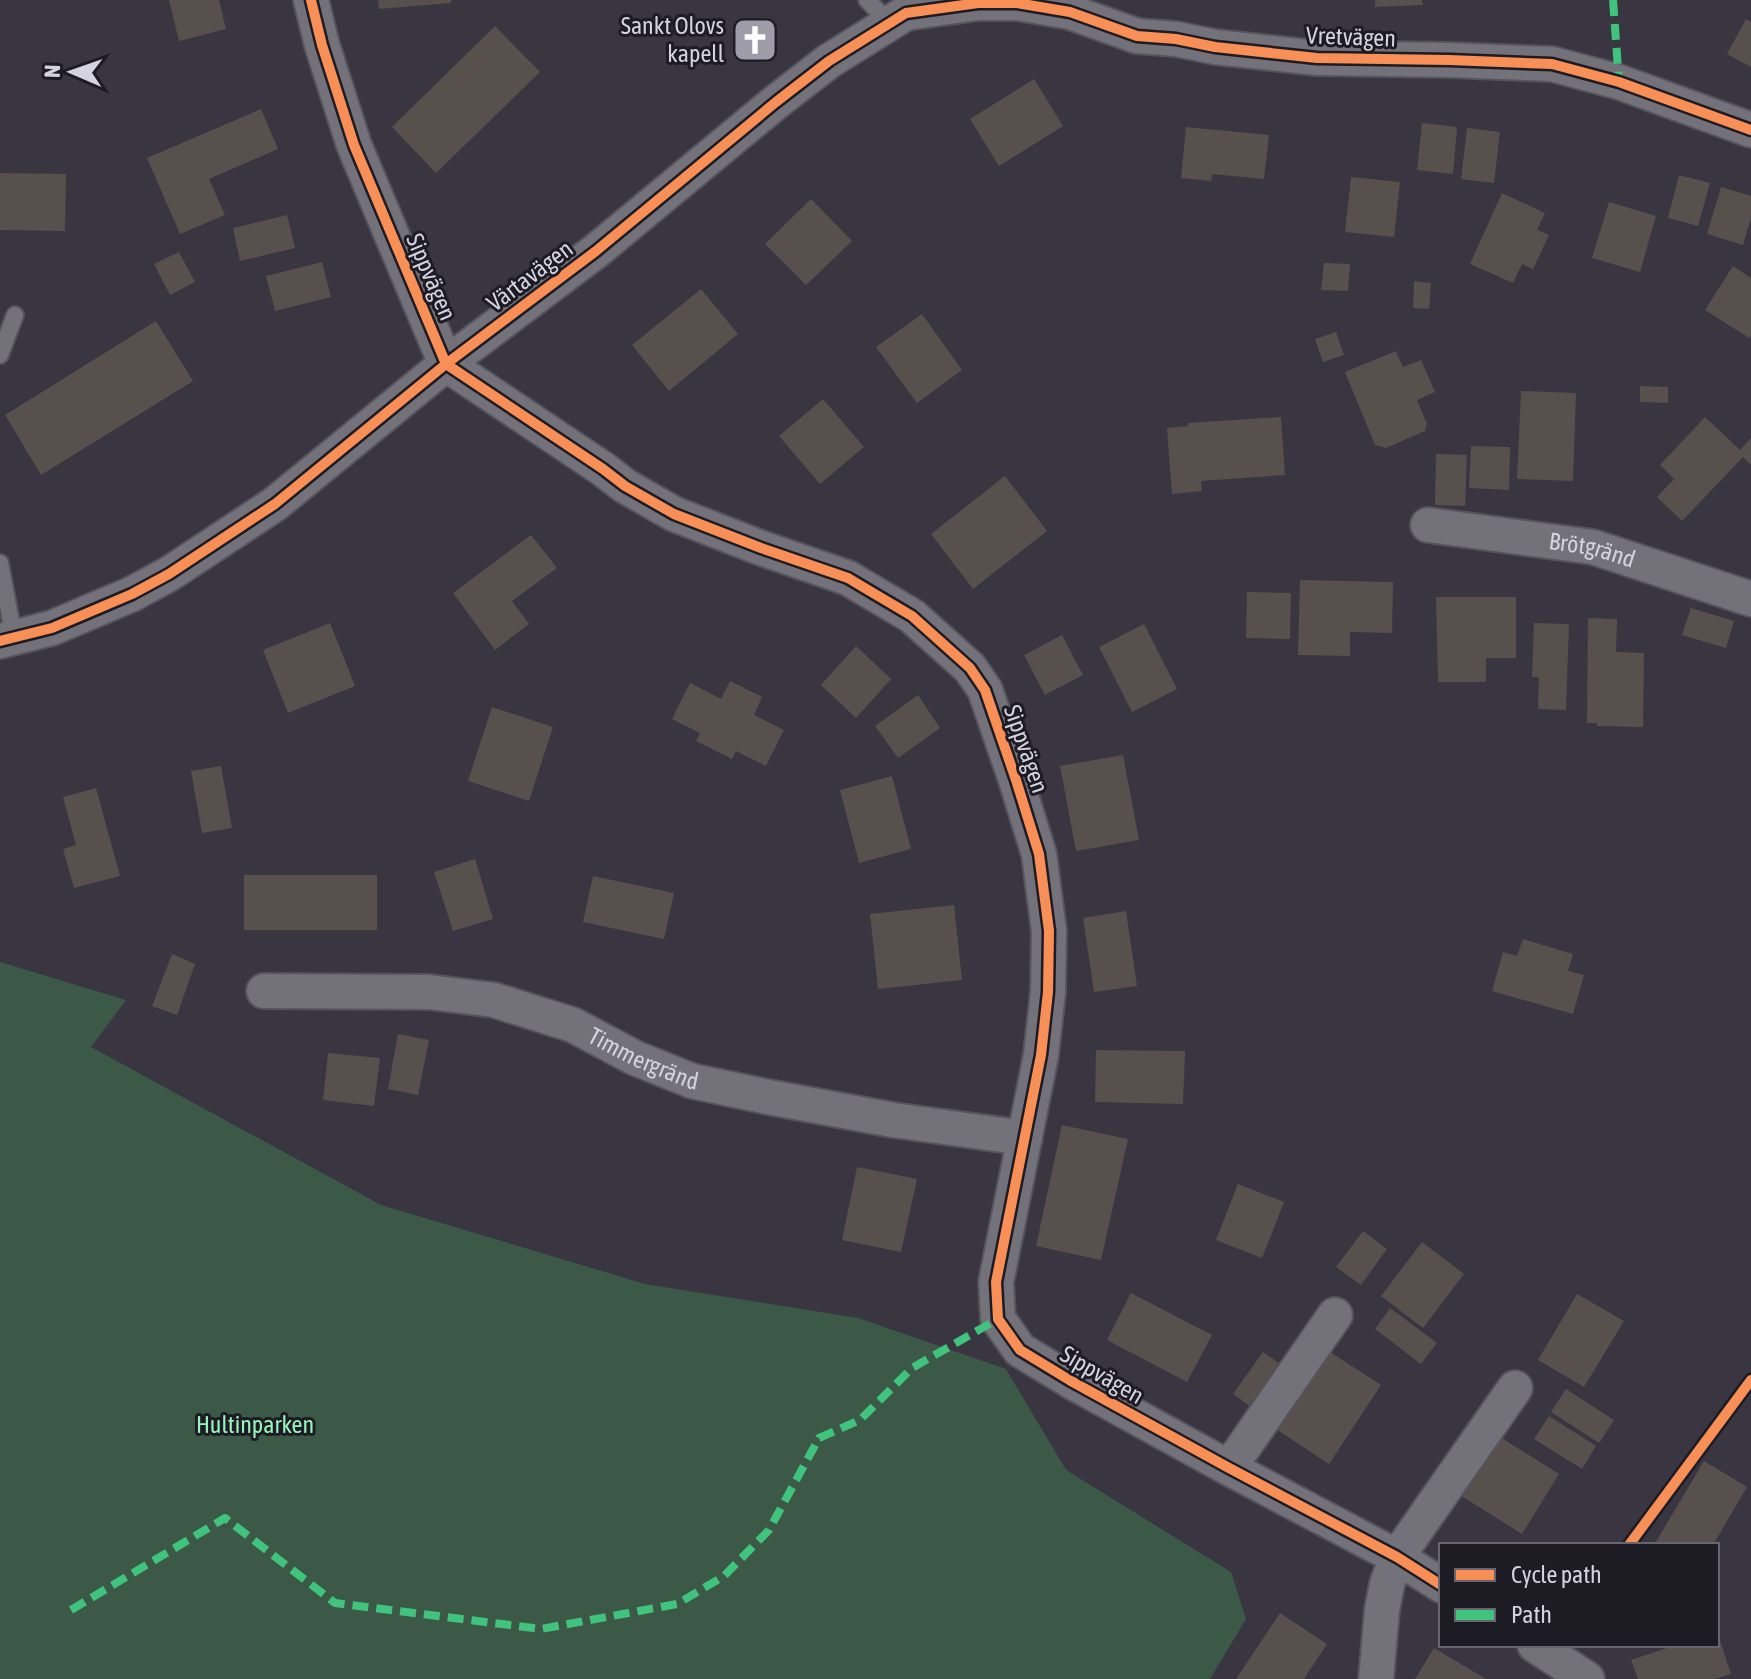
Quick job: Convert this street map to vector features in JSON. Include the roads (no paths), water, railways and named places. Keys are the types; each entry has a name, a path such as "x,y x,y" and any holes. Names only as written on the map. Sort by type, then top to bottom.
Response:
{"street":[{"name":"Sippvägen","path":"311,0 354,145 446,364 625,486 674,514 848,578 912,616 970,668 985,690 1039,854 1049,931 1048,992 1041,1055 996,1282 998,1319 1020,1350 1229,1468 1397,1557 1439,1584"},
{"name":"Värtavägen","path":"7,639 52,628 132,594 182,566 275,504 446,364 596,251 829,61 878,12 906,13 946,3"},
{"name":"Vretvägen","path":"946,3 1017,3 1070,12 1137,36 1317,58 1552,64 1619,82 1751,130"},
{"name":"Brötgränd","path":"1428,525 1593,547 1751,599"},
{"name":"Timmergränd","path":"264,991 429,992 494,1000 573,1025 635,1058 692,1081 893,1120 1025,1138"},
{"path":"1229,1468 1335,1315"},
{"path":"1376,1679 1382,1610 1397,1557 1515,1388"},
{"path":"1547,1648 1587,1679"}],"lane":[{"path":"0,355 15,315"},
{"path":"0,563 7,639"}],"place":[{"name":"Sankt Olovs kapell","path":"755,40"}],"park label":[{"name":"Hultinparken","path":"255,1425"}]}
